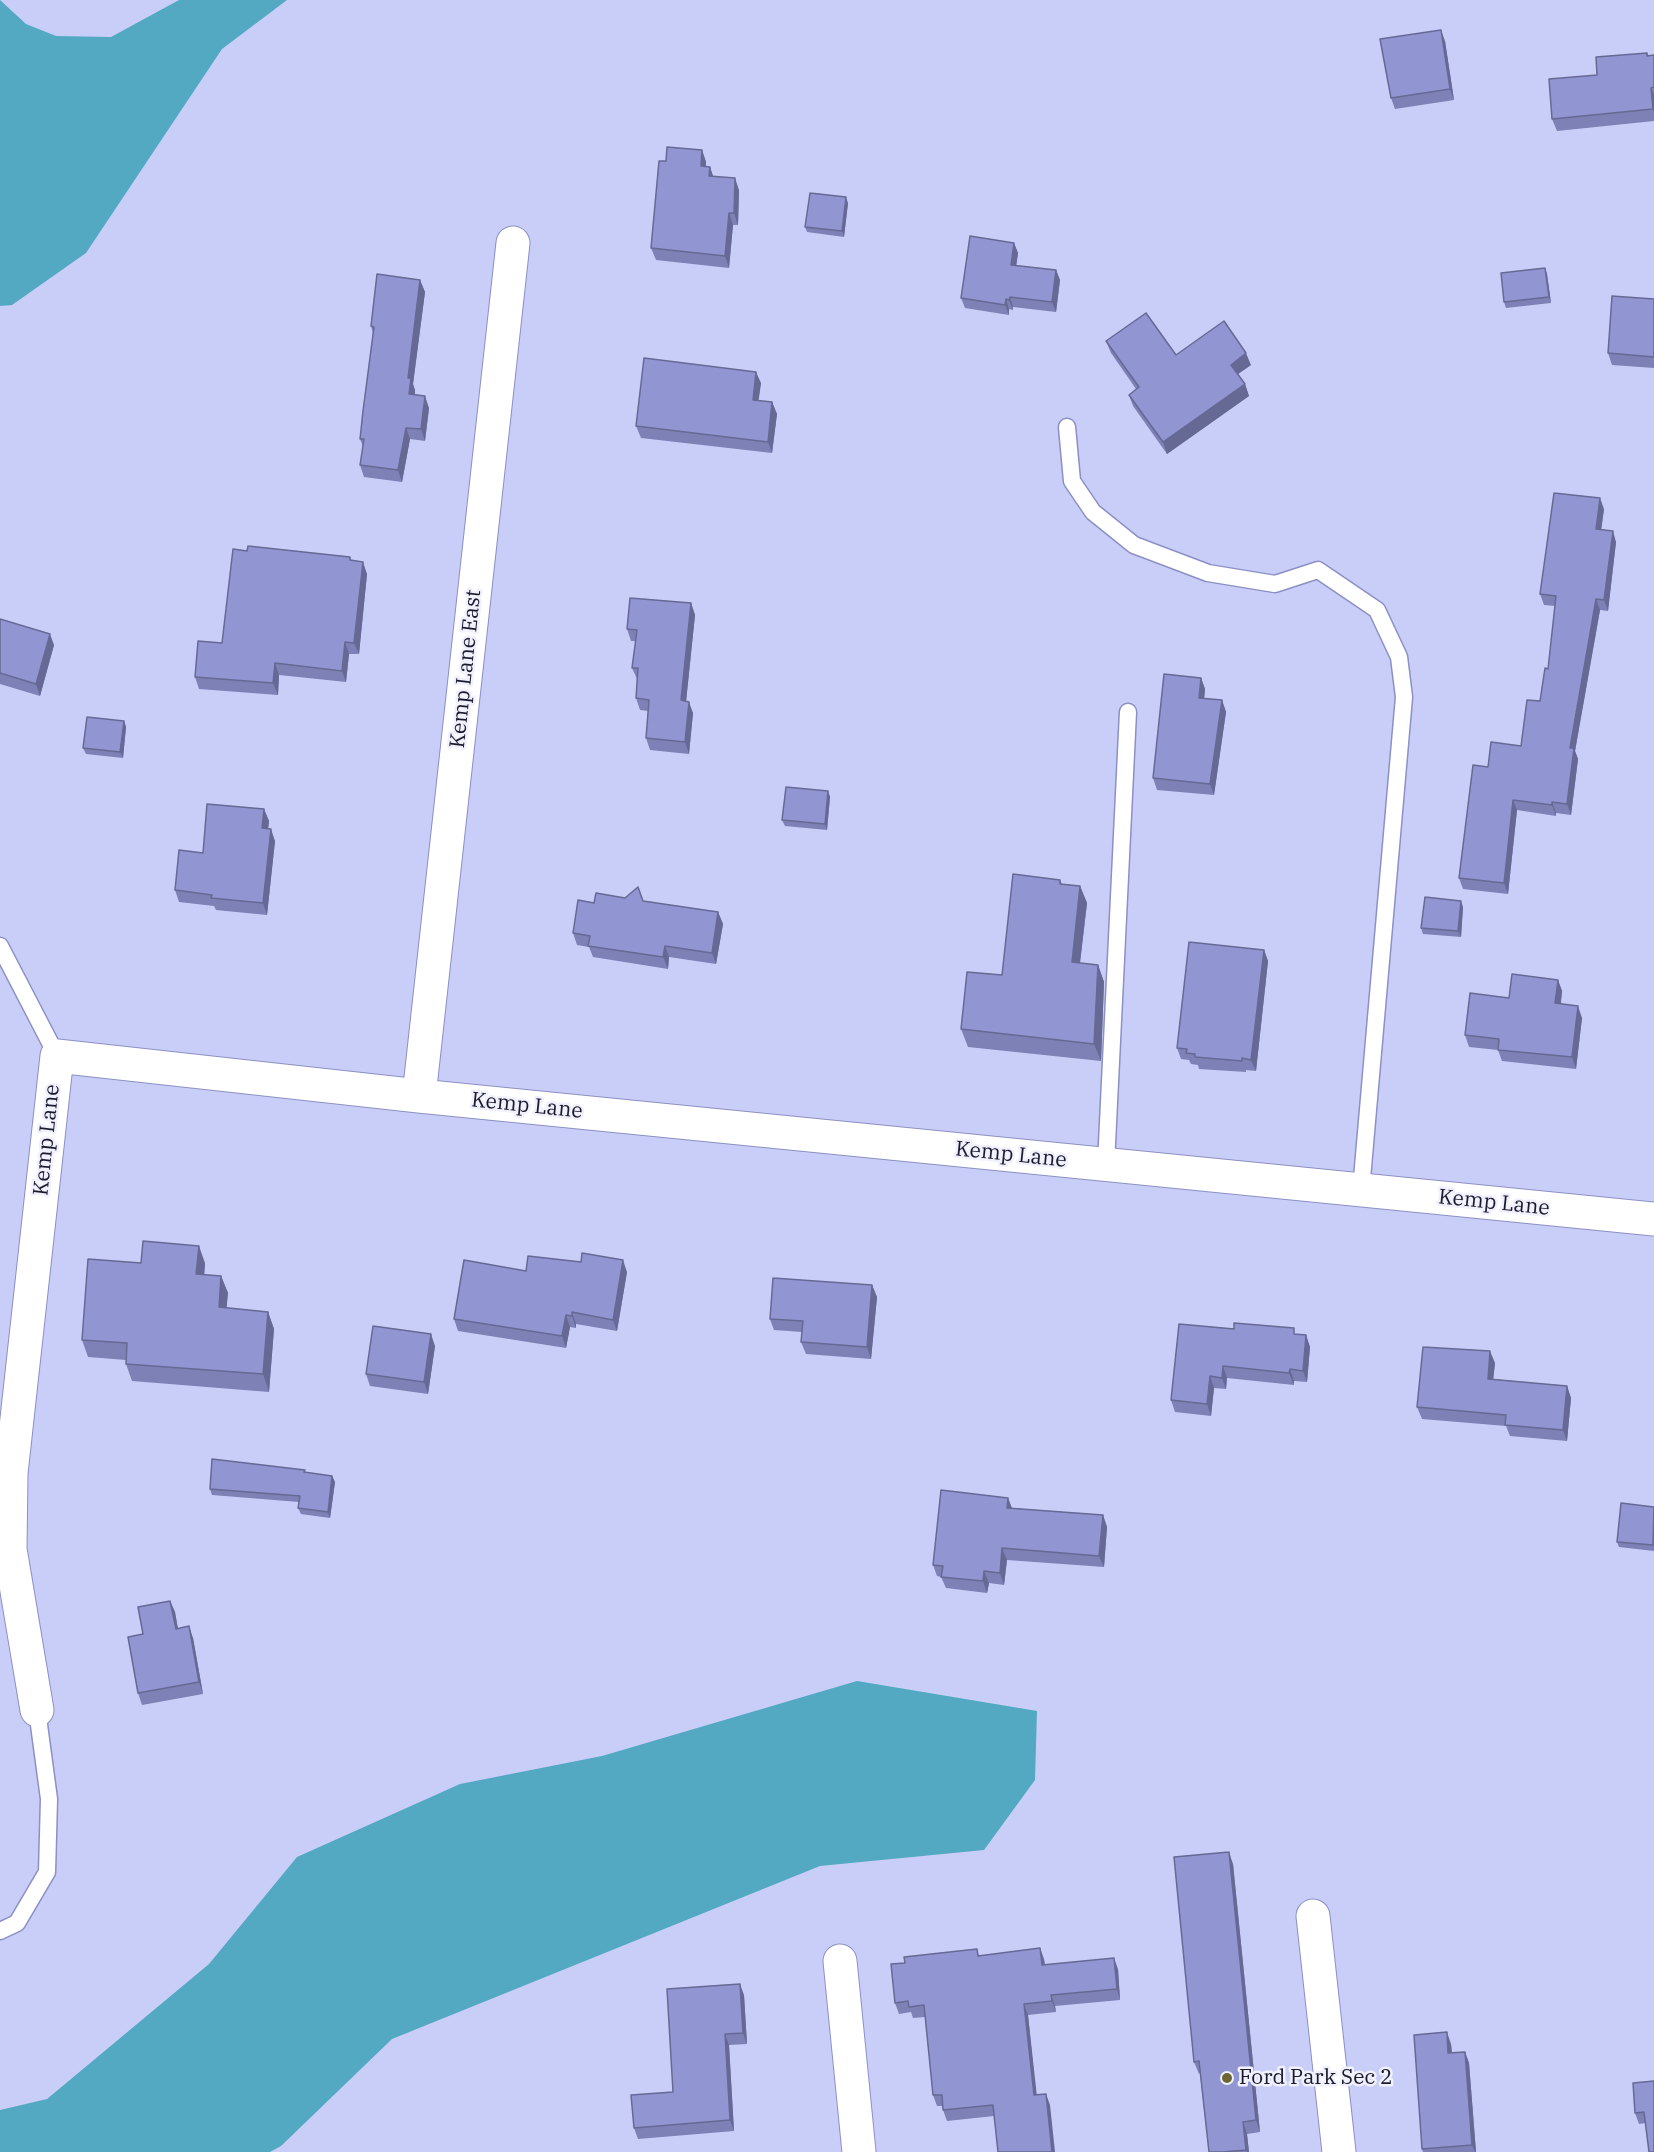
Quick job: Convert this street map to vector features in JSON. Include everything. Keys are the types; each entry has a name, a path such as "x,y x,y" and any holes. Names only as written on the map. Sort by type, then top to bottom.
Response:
{"street":[{"name":"Kemp Lane East","path":"419,1096 513,243"},
{"name":"Kemp Lane","path":"37,1710 10,1549 10,1473 57,1056 419,1096 1654,1219"},
{"path":"1313,1916 1340,2152"},
{"path":"840,1961 859,2152"}],"lane":[{"path":"1067,427 1072,481 1093,512 1134,545 1208,573 1275,584 1318,570 1377,610 1399,657 1404,697 1361,1190"},
{"path":"1106,1164 1128,712"},
{"path":"0,946 57,1056"},
{"path":"0,1931 17,1923 47,1872 49,1799 37,1710"}],"water":[{"path":"0,0 26,24 56,36 111,37 179,0 287,0 222,49 86,253 12,305 0,306"},
{"path":"857,1681 1037,1711 1035,1780 984,1850 820,1866 392,2039 281,2146 270,2152 0,2152 0,2110 47,2099 209,1964 297,1857 460,1784 602,1756"}],"building":[{"path":"1441,30 1450,89 1391,98 1380,39"},
{"path":"1647,53 1647,56 1654,55 1654,87 1651,88 1653,109 1552,119 1549,79 1597,75 1596,57"},
{"path":"667,147 702,150 701,166 710,167 709,176 735,178 734,213 729,213 725,256 651,248 659,161 666,161"},
{"path":"810,193 846,197 842,231 805,227"},
{"path":"970,236 1014,243 1011,265 1056,270 1052,302 1010,297 1009,300 1006,299 1005,305 961,298"},
{"path":"1545,268 1549,297 1504,302 1501,273"},
{"path":"377,274 420,280 408,378 411,378 409,394 425,396 421,429 406,428 398,470 360,465 364,439 360,439 374,327 371,326"},
{"path":"1612,296 1654,299 1654,357 1608,353"},
{"path":"1146,313 1176,355 1224,321 1246,353 1231,365 1245,384 1163,442 1129,395 1139,387 1106,341"},
{"path":"644,358 756,372 753,400 772,402 768,442 636,426"},
{"path":"1554,493 1600,498 1596,529 1613,531 1604,600 1596,599 1570,748 1574,748 1567,804 1552,802 1552,805 1513,800 1504,883 1459,878 1473,765 1488,767 1491,742 1521,746 1527,700 1540,701 1545,668 1548,669 1556,596 1540,594"},
{"path":"248,546 350,557 350,560 363,562 354,643 345,642 342,671 275,663 273,683 195,677 198,641 222,643 233,549 247,551"},
{"path":"630,598 691,603 681,700 689,702 685,742 646,738 649,700 636,698 638,668 632,668 637,630 627,629"},
{"path":"0,619 50,634 36,684 0,673"},
{"path":"1164,674 1201,678 1199,698 1222,700 1210,784 1153,778"},
{"path":"87,717 124,721 120,752 83,748"},
{"path":"786,787 828,791 825,824 782,820"},
{"path":"207,804 264,809 262,828 271,829 263,903 211,898 212,895 175,890 179,850 203,853"},
{"path":"1013,874 1060,880 1060,884 1080,886 1072,962 1098,965 1094,1044 961,1029 967,972 1002,975"},
{"path":"638,887 643,901 718,912 712,953 665,946 663,957 588,946 590,936 573,933 578,900 594,903 596,893 625,898"},
{"path":"1425,897 1461,901 1458,931 1421,928"},
{"path":"1189,942 1264,950 1251,1060 1195,1057 1195,1054 1186,1053 1187,1049 1177,1048"},
{"path":"1512,974 1558,980 1555,1003 1578,1006 1572,1057 1498,1050 1499,1039 1465,1035 1470,993 1509,998"},
{"path":"143,1241 199,1246 196,1274 221,1276 219,1307 268,1312 263,1374 126,1364 127,1343 82,1340 88,1259 141,1263"},
{"path":"582,1253 623,1260 613,1320 572,1312 572,1316 566,1315 562,1336 454,1319 464,1260 526,1271 528,1256 581,1262"},
{"path":"773,1278 872,1285 867,1347 801,1342 803,1321 770,1319"},
{"path":"1234,1323 1294,1328 1294,1334 1306,1335 1303,1371 1290,1369 1289,1373 1223,1366 1222,1378 1210,1376 1207,1404 1171,1400 1179,1324 1234,1329"},
{"path":"373,1326 431,1334 424,1382 366,1374"},
{"path":"1423,1347 1490,1351 1488,1379 1567,1386 1563,1430 1505,1425 1506,1415 1417,1407"},
{"path":"212,1459 305,1470 304,1472 332,1476 328,1512 298,1508 300,1496 210,1489"},
{"path":"941,1490 1008,1498 1007,1508 1103,1515 1099,1556 1002,1548 1000,1573 984,1571 983,1581 941,1577 943,1566 933,1565"},
{"path":"1621,1503 1654,1507 1653,1545 1617,1542"},
{"path":"170,1601 176,1629 189,1626 199,1682 138,1693 128,1637 143,1634 138,1607"},
{"path":"1229,1852 1256,2120 1243,2122 1246,2150 1209,2152 1199,2061 1194,2062 1174,1857"},
{"path":"1040,1948 1042,1965 1114,1958 1117,1989 1051,1995 1052,2001 1024,2004 1034,2095 1046,2094 1052,2152 998,2152 993,2105 943,2110 942,2095 933,2095 924,2005 909,2007 908,2001 895,2003 891,1964 905,1963 904,1957 977,1949 978,1956"},
{"path":"740,1984 743,2033 725,2034 730,2120 634,2128 631,2095 673,2092 667,1989"},
{"path":"1447,2032 1448,2053 1465,2052 1472,2145 1422,2149 1414,2035"},
{"path":"1654,2081 1654,2152 1649,2152 1644,2112 1635,2113 1633,2083"}],"place":[{"name":"Ford Park Sec 2","path":"1227,2078"}]}
